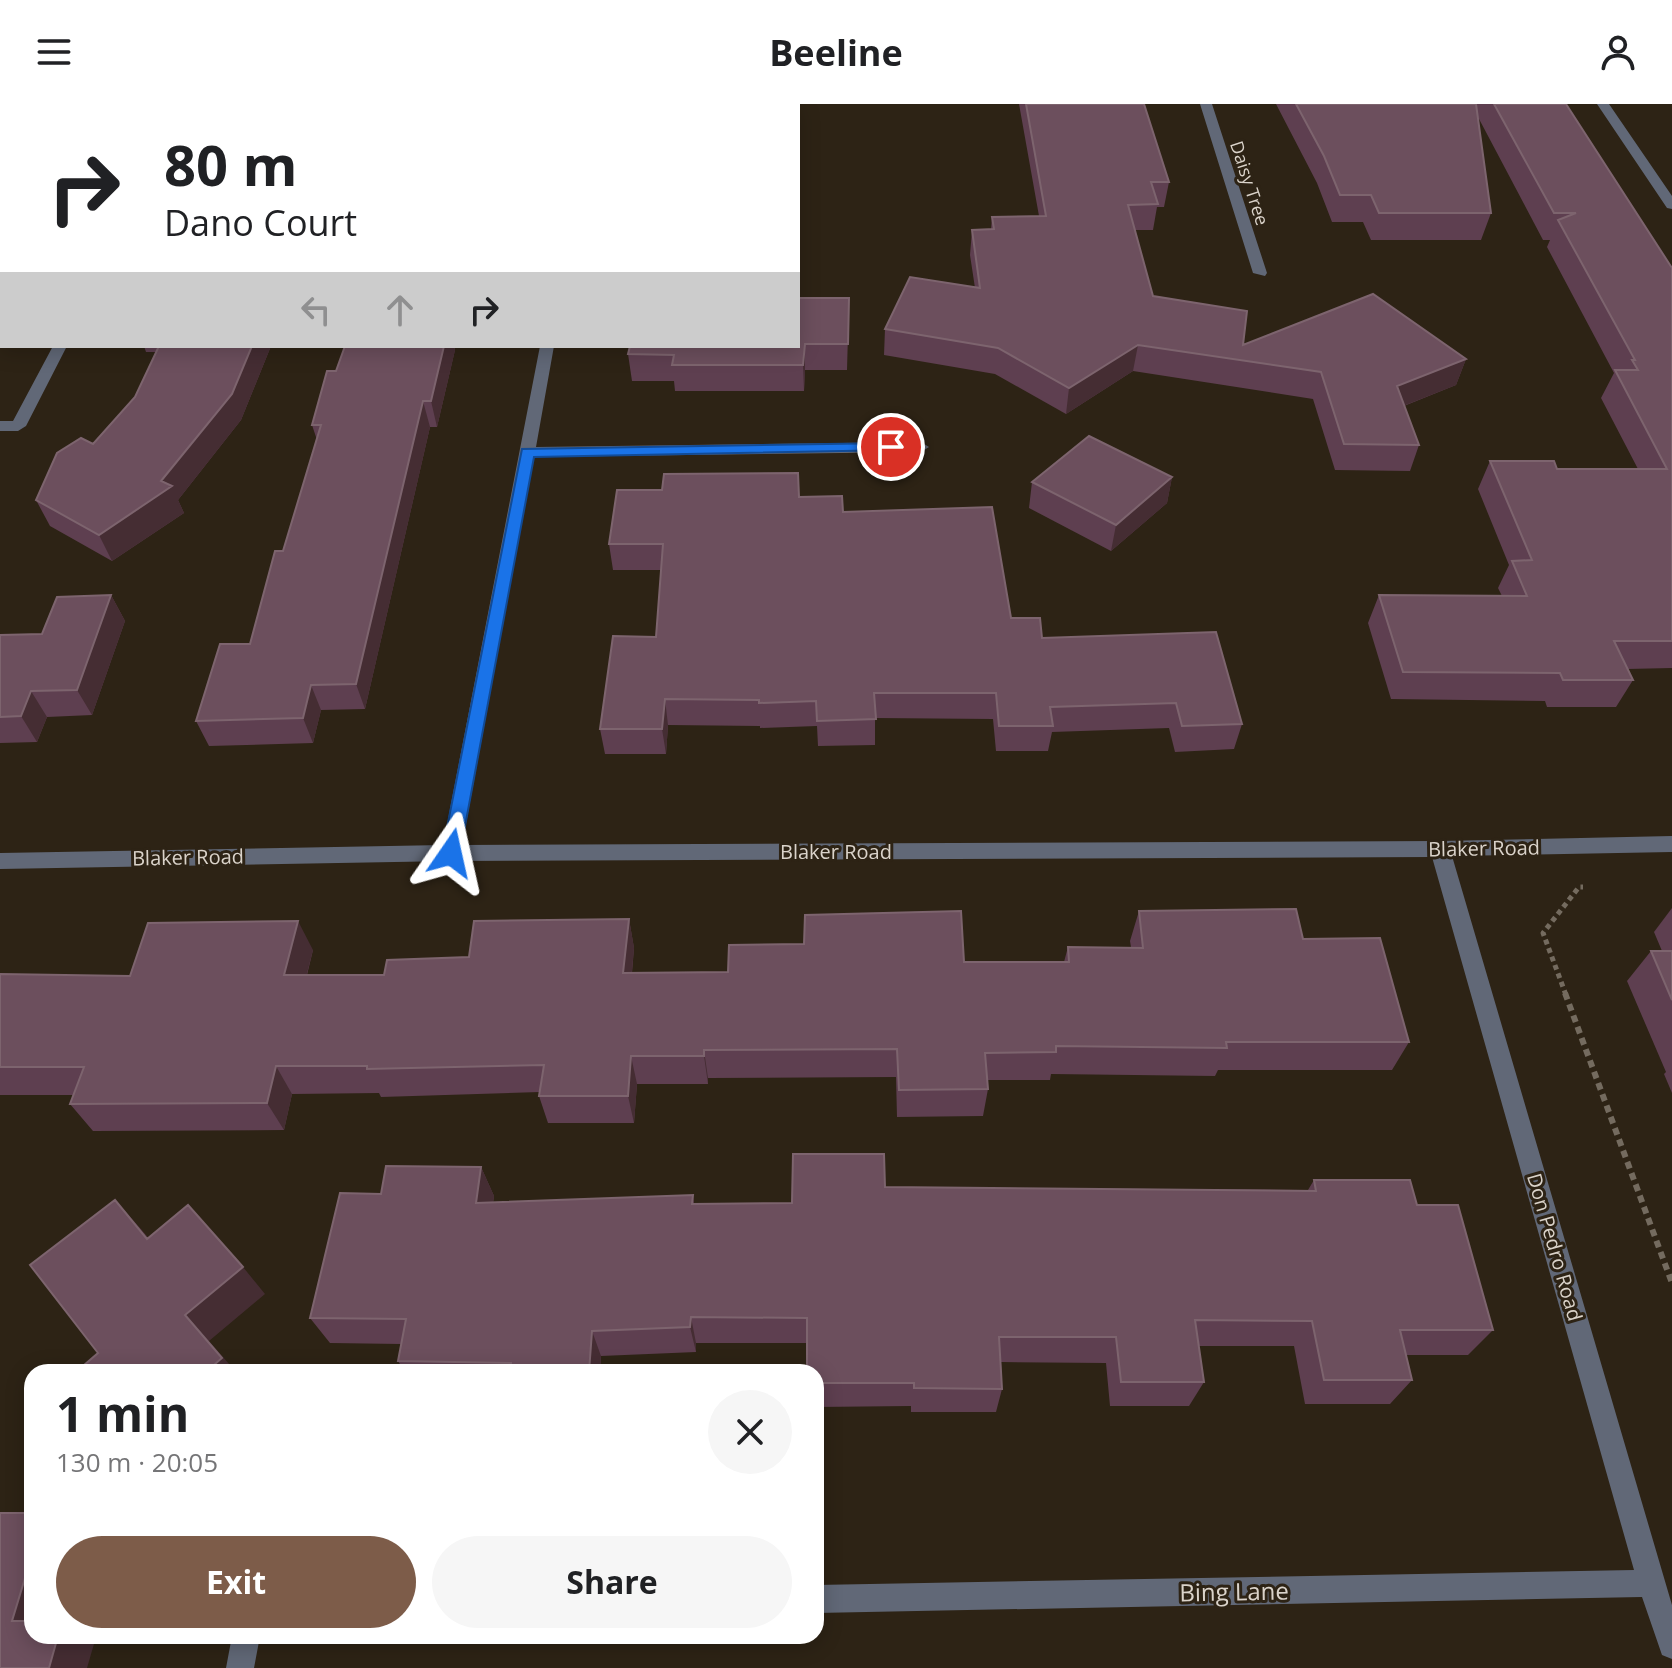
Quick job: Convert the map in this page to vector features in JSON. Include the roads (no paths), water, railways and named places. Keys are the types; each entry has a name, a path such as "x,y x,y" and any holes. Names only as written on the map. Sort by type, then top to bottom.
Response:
{"street":[{"name":"Daisy Tree","path":"1206,104 1260,273"},
{"path":"1603,104 1672,205"},
{"path":"0,426 18,426 59,348"},
{"path":"451,853 547,348"},
{"path":"527,452 921,447"},
{"name":"Blaker Road","path":"0,861 451,853 1440,849 1672,844"},
{"name":"Don Pedro Road","path":"1440,849 1651,1583 1672,1645"},
{"name":"Bing Lane","path":"824,1599 1651,1583"},
{"path":"240,1668 244,1644"}]}
